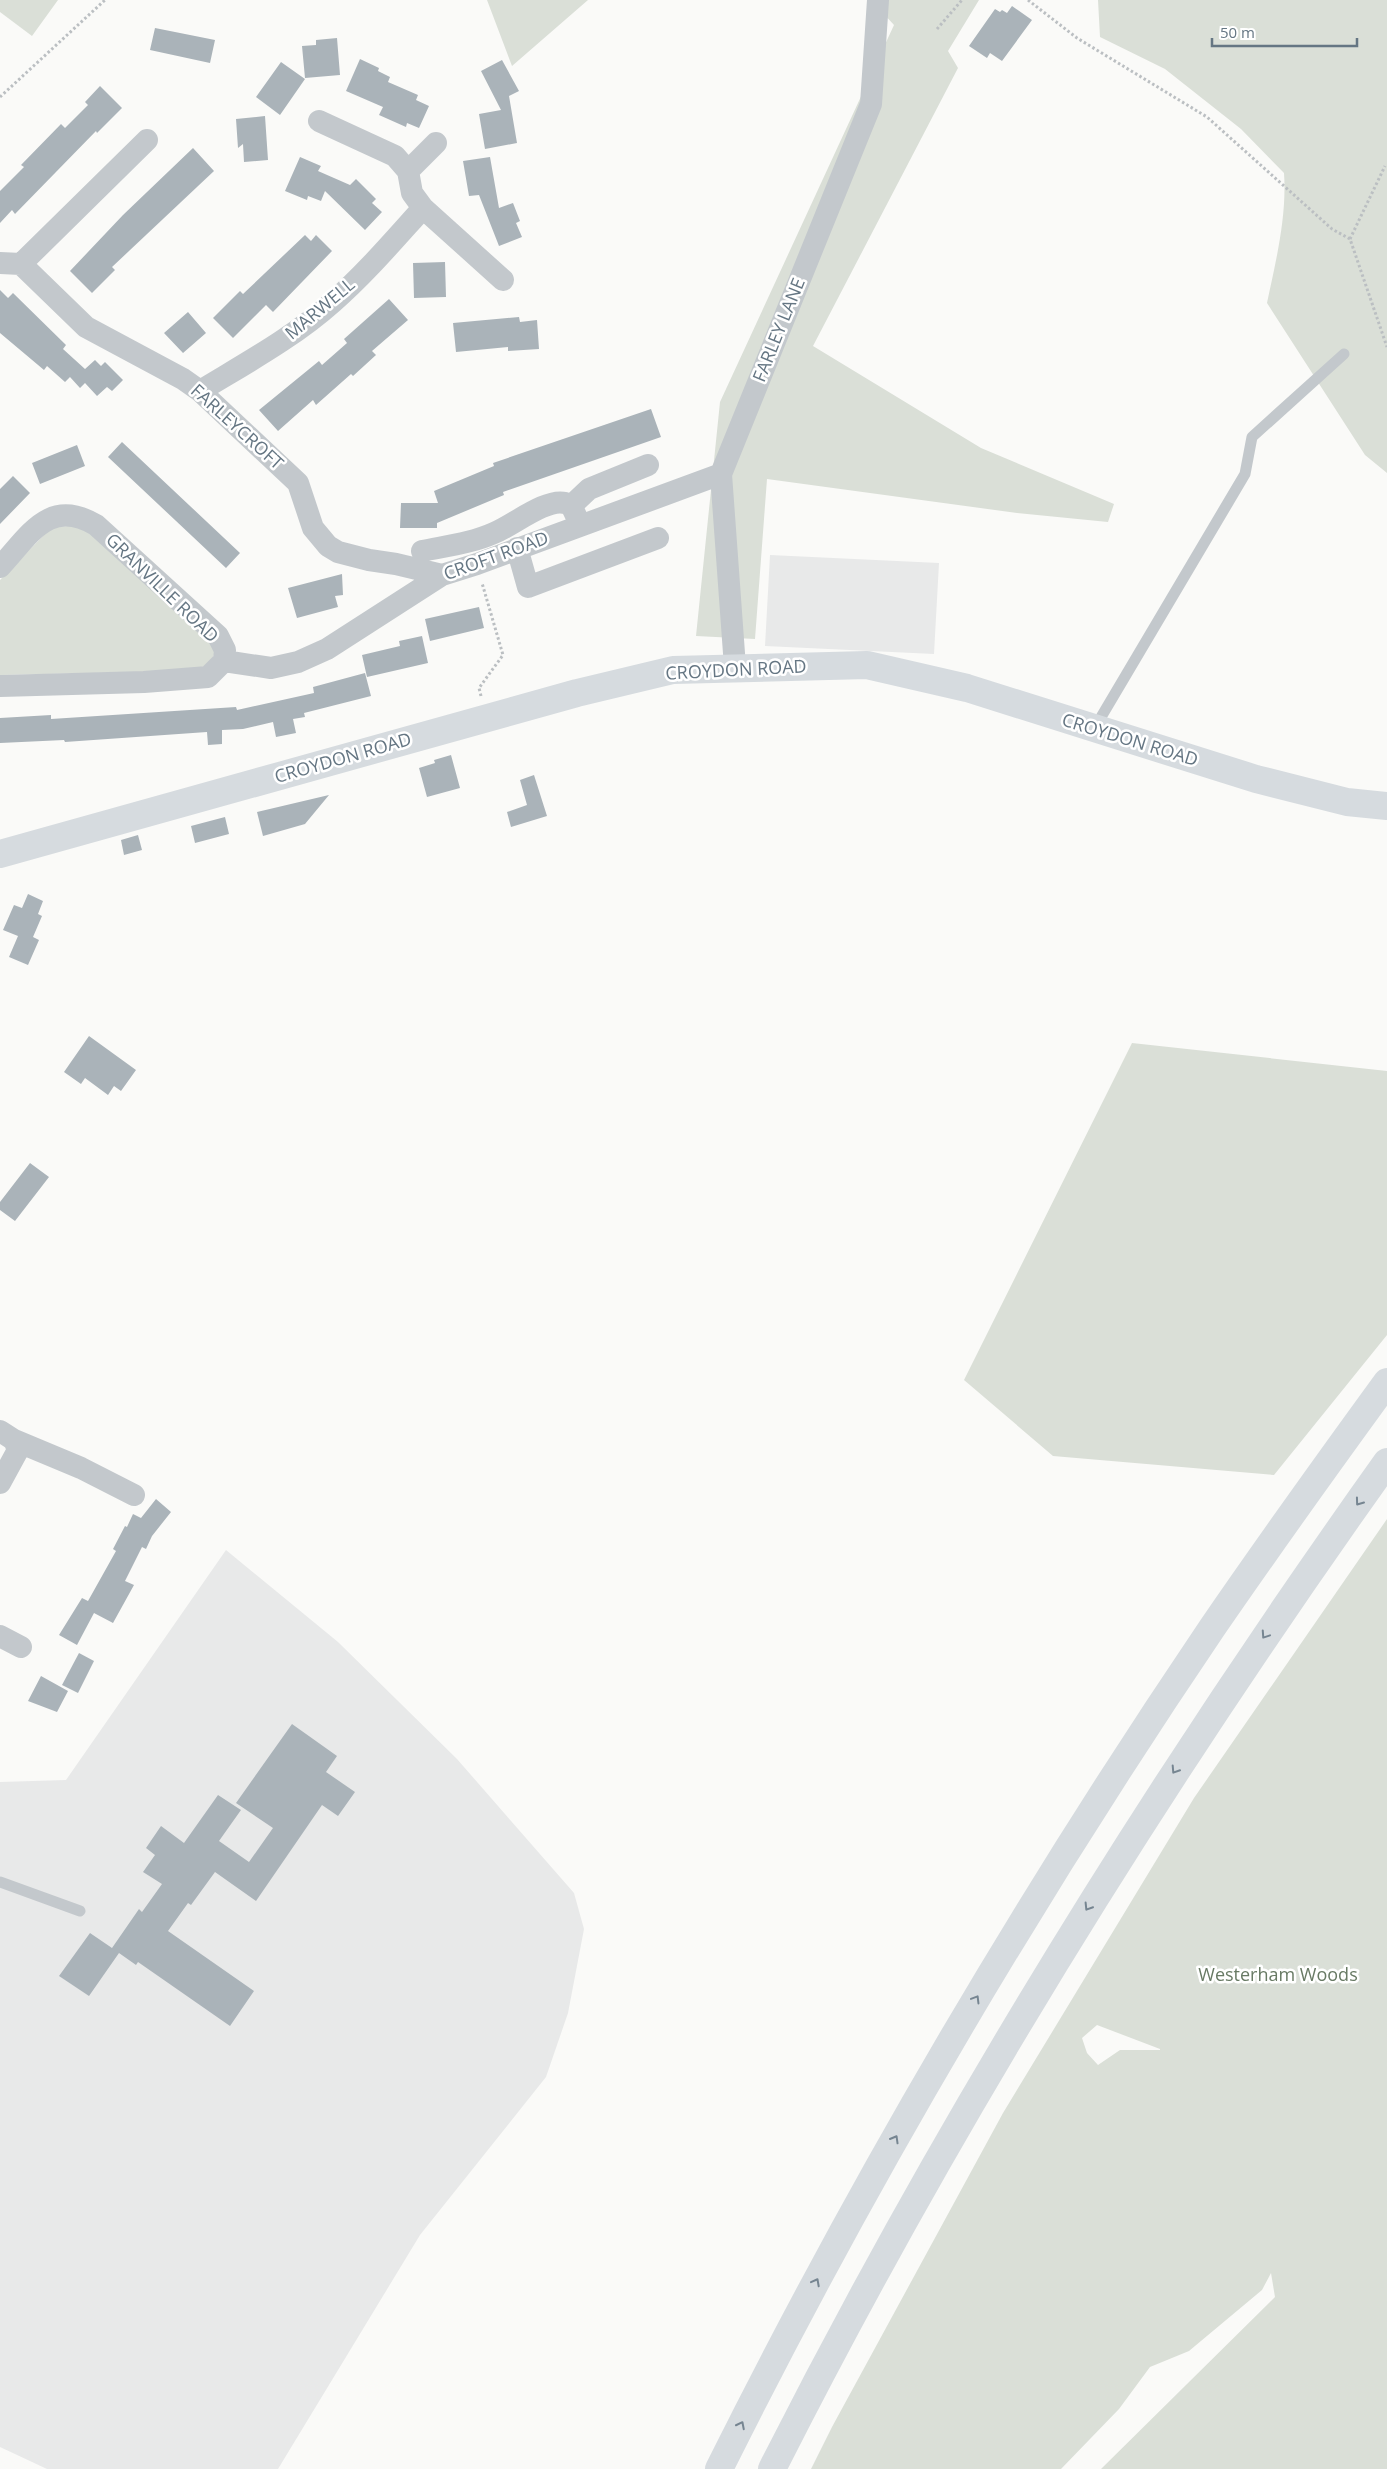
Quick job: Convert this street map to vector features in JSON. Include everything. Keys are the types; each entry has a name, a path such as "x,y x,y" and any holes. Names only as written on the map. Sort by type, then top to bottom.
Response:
{"main road":[{"name":"CROYDON ROAD","path":"0,854 486,718 673,670 735,667 867,665 967,688 1256,779 1347,802 1387,806"},
{"path":"719,2469 781,2346 877,2170 1029,1912 1141,1735 1213,1627 1387,1382"},
{"path":"772,2469 898,2230 1050,1968 1215,1709 1387,1462"}],"street":[{"name":"FARLEY LANE","path":"735,667 721,474 871,104 878,0"},
{"path":"318,121 395,156 408,171 412,193 423,208 503,280"},
{"name":"FARLEYCROFT","path":"147,140 10,264 86,327 183,379 200,391 298,483 313,528 328,546 338,552 369,560 396,564 442,575"},
{"path":"408,171 436,143"},
{"name":"MARWELL","path":"200,391 279,343 333,302 382,254 423,208"},
{"path":"422,551 471,541 495,533 551,505 564,503 575,516 589,489 648,465"},
{"name":"CROFT ROAD","path":"224,661 271,668 298,662 326,648 442,575 477,564 517,548 575,516 721,474"},
{"name":"GRANVILLE ROAD","path":"0,567 44,521 56,515 70,514 85,518 96,525 218,636 224,650 224,661 208,677 144,682 0,686"},
{"path":"517,548 528,587 658,538"},
{"path":"0,1483 18,1450 7,1435"},
{"path":"7,1435 81,1468 134,1495"},
{"path":"0,1636 21,1647"}],"lane":[{"path":"1094,729 1245,474 1252,437 1344,354"},
{"path":"0,1882 80,1911"}],"path":[{"path":"0,97 104,0"},
{"path":"937,29 962,0"},
{"path":"1028,0 1077,38 1206,118 1332,229 1350,239 1387,347"},
{"path":"1350,239 1385,166"},
{"path":"477,564 503,654 479,688 486,718"}],"shaded area":[{"path":"770,555 939,563 934,654 765,646"},
{"path":"226,1550 338,1642 457,1759 574,1893 584,1929 568,2013 546,2077 420,2235 278,2469 47,2469 0,2447 0,1782 66,1780"}],"green space":[{"path":"0,0 58,0 32,36 0,12"},
{"path":"487,0 588,0 512,66"},
{"path":"871,0 979,0 948,51 958,68 813,346 981,448 1114,504 1108,522 1017,513 767,479 755,639 696,636 720,402 894,25"},
{"path":"1098,0 1387,0 1387,473 1365,455 1267,303 1282,222 1284,173 1241,129 1165,69 1100,37"},
{"path":"81,525 213,642 215,653 209,665 189,671 0,675 0,580 48,531 55,527"},
{"path":"1132,1043 1387,1071 1387,1335 1274,1475 1053,1456 964,1380"},
{"name":"Westerham Woods","path":"1387,1519 1387,2469 1101,2469 1275,2297 1271,2273 1262,2290 1189,2351 1150,2367 1119,2409 1061,2469 811,2469 1003,2113 1194,1798","holes":["1097,2025 1160,2049 1120,2050 1098,2065 1087,2053 1082,2038"]}],"building":[{"path":"1012,6 1032,20 1002,61 990,53 987,58 969,46 995,9 1007,13"},
{"path":"155,28 215,40 210,63 150,50"},
{"path":"337,38 340,75 305,78 302,46 316,45 316,40"},
{"path":"360,59 379,68 378,71 390,77 388,82 418,95 416,100 429,106 419,128 407,123 406,127 379,115 383,107 346,91"},
{"path":"502,60 519,91 509,96 517,143 485,149 479,114 501,110 481,71"},
{"path":"281,62 305,79 280,115 256,97"},
{"path":"100,86 122,108 97,133 96,131 15,214 12,210 0,223 0,191 24,167 21,165 61,124 65,128 88,105 85,102"},
{"path":"265,116 268,160 244,162 243,144 238,148 236,119"},
{"path":"193,148 214,171 112,267 115,270 92,293 70,271 123,215"},
{"path":"300,157 321,166 318,171 350,185 356,179 376,199 372,203 382,212 365,230 325,191 321,201 308,196 307,200 285,191"},
{"path":"490,157 499,208 513,203 520,221 516,223 522,237 499,246 479,195 469,196 463,161"},
{"path":"305,235 311,241 316,235 332,251 273,312 266,305 233,338 213,318 240,291 243,294"},
{"path":"445,262 446,297 414,298 413,263"},
{"path":"0,290 8,298 13,293 66,345 63,349 85,369 95,360 101,366 105,362 123,380 112,391 107,387 97,396 85,383 80,388 70,377 65,382 47,366 44,370 0,333"},
{"path":"389,299 408,320 372,351 376,355 353,376 351,374 316,405 313,400 278,431 259,410 319,361 322,365 347,343 344,339"},
{"path":"188,312 206,333 183,353 164,333"},
{"path":"519,317 520,322 537,320 539,349 508,351 508,347 456,352 453,323"},
{"path":"651,409 661,437 503,492 504,495 437,523 437,528 400,528 401,503 438,503 434,491 494,466 493,463"},
{"path":"122,442 240,553 226,568 108,457"},
{"path":"77,445 85,466 40,484 32,463"},
{"path":"13,476 30,493 0,524 0,489"},
{"path":"342,574 343,595 335,596 338,607 297,618 288,588"},
{"path":"479,607 484,628 430,641 425,619"},
{"path":"422,636 428,663 367,677 362,655 400,646 399,641"},
{"path":"365,673 371,696 304,713 305,717 293,719 296,733 276,737 273,722 243,729 222,730 222,744 208,745 207,732 65,742 64,740 0,743 0,718 51,715 51,719 236,707 237,710 314,693 313,687"},
{"path":"451,755 460,788 427,797 419,768 435,763 434,760"},
{"path":"534,775 547,816 511,827 507,812 527,805 520,780"},
{"path":"329,795 305,824 263,836 257,812"},
{"path":"225,817 229,834 195,843 191,826"},
{"path":"138,835 142,850 124,855 121,840"},
{"path":"28,894 43,901 38,914 42,916 33,937 39,940 28,965 9,957 18,936 3,930 14,905 22,908"},
{"path":"89,1036 136,1070 121,1091 114,1086 108,1095 85,1078 81,1084 64,1072"},
{"path":"30,1163 49,1177 15,1221 0,1210 0,1202"},
{"path":"156,1499 171,1512 152,1536 146,1549 142,1547 125,1581 134,1585 113,1623 94,1613 77,1645 59,1635 82,1598 88,1601 116,1551 113,1549 133,1514 141,1518"},
{"path":"79,1653 94,1661 78,1693 62,1685"},
{"path":"41,1676 68,1691 57,1712 28,1701"},
{"path":"292,1724 337,1756 326,1772 355,1792 338,1816 322,1805 256,1901 215,1872 191,1905 188,1903 168,1931 254,1991 230,2026 138,1962 136,1965 119,1953 89,1996 59,1976 90,1933 112,1948 139,1909 142,1912 162,1884 143,1872 155,1855 146,1848 161,1826 184,1843 218,1795 241,1810 219,1841 249,1862 273,1828 236,1803"}]}
